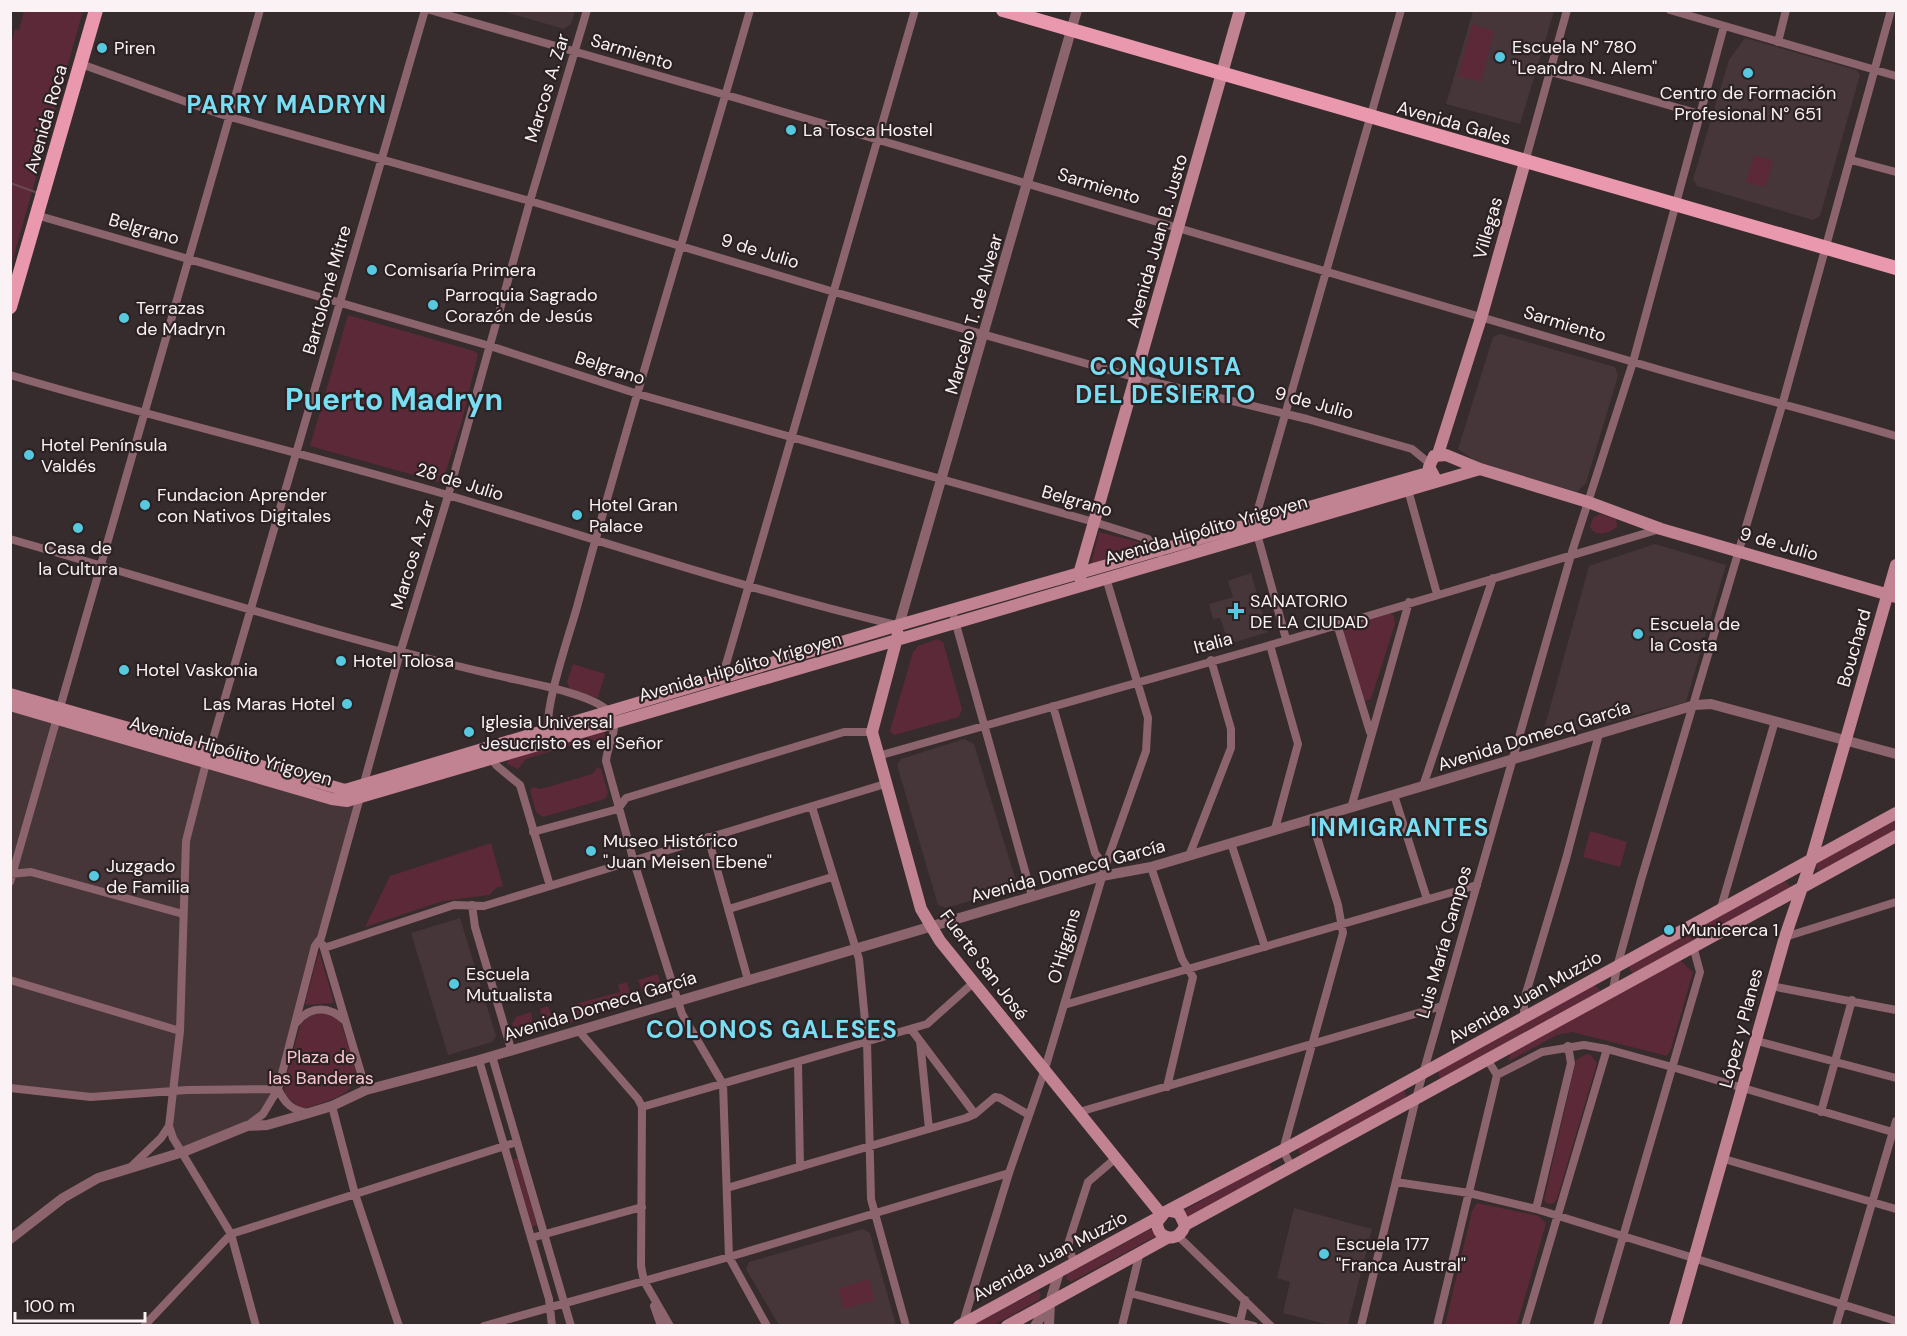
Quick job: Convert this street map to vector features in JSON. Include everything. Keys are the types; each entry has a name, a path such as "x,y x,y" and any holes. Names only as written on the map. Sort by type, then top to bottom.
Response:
{"main road":[{"name":"Avenida Roca","path":"10,307 96,10"},
{"name":"Avenida Gales","path":"1003,10 1896,268"},
{"name":"Avenida Juan B. Justo","path":"1080,579 1094,522 1137,378 1240,10"},
{"name":"Villegas","path":"1446,478 1454,468 1437,462 1482,315 1525,162"},
{"name":"9 de Julio","path":"1437,462 1480,469 1588,502 1661,529 1892,596"},
{"path":"1437,462 1436,477 1446,478 1480,469"},
{"name":"Avenida Hipólito Yrigoyen","path":"1256,528 1437,462"},
{"name":"Avenida Hipólito Yrigoyen","path":"208,757 332,799 347,801 490,753 547,729 611,717 724,684 897,640 954,616 1256,528 1408,490 1446,478"},
{"name":"Avenida Hipólito Yrigoyen","path":"1080,579 1106,578 1161,556"},
{"name":"Bouchard","path":"1846,741 1892,596 1896,565"},
{"name":"Avenida Hipólito Yrigoyen","path":"724,684 899,625 954,616"},
{"name":"Fuerte San José","path":"899,625 872,732 921,909 929,926 1044,1072 1163,1214"},
{"name":"Avenida Hipólito Yrigoyen","path":"10,694 59,714"},
{"name":"Avenida Hipólito Yrigoyen","path":"10,705 59,714 208,757 345,790 490,753 551,742 611,717"},
{"name":"López y Planes","path":"1675,1326 1785,937 1811,861 1846,741"},
{"name":"Avenida Juan Muzzio","path":"961,1324 1896,813"},
{"name":"Avenida Juan Muzzio","path":"1185,1225 1896,836"},
{"path":"1767,906 1784,912 1790,922"},
{"path":"1007,1326 1140,1252 1173,1237 1185,1225 1179,1213 1163,1214 1158,1231 1173,1237"}],"street":[{"path":"11,877 260,10"},
{"name":"Bartolomé Mitre","path":"169,1126 180,1031 186,841 208,757 425,10"},
{"name":"Sarmiento","path":"430,10 725,97 1029,182 1482,315 1633,362 1783,402 1896,436"},
{"name":"Marcos A. Zar","path":"295,1024 315,946 321,938 360,797 366,783 400,653 448,495 530,201 587,10"},
{"path":"551,742 547,729 554,690 595,541 750,10"},
{"path":"724,684 876,140 915,10"},
{"name":"Marcelo T. de Alvear","path":"899,625 986,333 1077,10"},
{"path":"1286,639 1256,528 1329,271 1369,117 1401,10"},
{"name":"Villegas","path":"1525,162 1567,10"},
{"path":"1778,42 1786,10"},
{"path":"1613,990 1617,967 1783,402 1891,10"},
{"path":"1673,11 1896,76"},
{"name":"Luis María Campos","path":"1361,1326 1416,1098 1571,555 1633,362 1724,26"},
{"name":"9 de Julio","path":"81,64 229,117 530,201 834,292 986,333 1137,378 1287,414 1412,449 1437,462"},
{"path":"1551,72 1700,114"},
{"path":"1851,160 1896,172"},
{"name":"Belgrano","path":"36,215 490,346 638,394 793,439 1094,522 1148,539 1161,556"},
{"name":"28 de Julio","path":"10,375 143,414 297,452 448,495 750,589 899,625"},
{"path":"1408,490 1437,594"},
{"name":"Italia","path":"878,756 1270,645 1661,529"},
{"path":"10,539 400,653 554,690 598,703 611,717 614,733 606,750 606,760 618,809 677,1000 682,1014 723,1084 729,1257 767,1326"},
{"name":"O'Higgins","path":"961,1324 1044,1072 1104,871 1148,743 1148,718 1106,578"},
{"path":"1423,786 1493,578"},
{"path":"1351,808 1370,733 1410,602"},
{"path":"954,616 1032,896"},
{"path":"1337,624 1370,733"},
{"path":"1270,645 1298,744 1275,829"},
{"path":"1189,856 1228,757 1232,738 1211,660"},
{"name":"Avenida Domecq García","path":"10,1239 79,1188 98,1178 183,1152 247,1126 267,1125 309,1113 332,1106 366,1090 479,1060 1032,896 1104,871 1151,867 1695,705 1711,704 1896,754"},
{"path":"1053,706 1095,853 1104,871"},
{"path":"1720,911 1775,721"},
{"path":"533,832 618,809 626,798 844,732 872,732"},
{"path":"1524,1018 1524,1000 1566,859 1599,734"},
{"path":"490,753 520,786 549,886"},
{"path":"324,948 454,905 484,906 885,784"},
{"path":"1394,795 1427,899"},
{"path":"812,807 859,959 867,1041 872,1146 871,1199 906,1326"},
{"path":"1291,1166 1283,1150 1341,944 1342,924 1311,818"},
{"path":"708,837 748,980"},
{"path":"1231,843 1265,947"},
{"path":"1151,867 1182,958 1190,968 1193,977 1167,1087"},
{"path":"11,877 31,872 183,915"},
{"path":"729,909 832,877"},
{"path":"1064,1005 1477,885"},
{"path":"1785,937 1896,902"},
{"path":"472,905 475,927 512,1049"},
{"path":"321,938 366,1090"},
{"path":"1597,1326 1700,972 1693,946"},
{"path":"10,980 180,1031"},
{"path":"642,1107 927,1024 974,983"},
{"path":"1771,986 1896,1010"},
{"path":"1821,1112 1852,1000"},
{"path":"1078,1112 1442,1006"},
{"path":"247,1126 263,1114 278,1089 295,1024 305,1014 317,1009 332,1012 346,1021"},
{"path":"911,1029 975,1114"},
{"path":"578,1030 638,1099 642,1107 641,1266 644,1281 661,1326"},
{"path":"920,1041 929,1129"},
{"path":"1757,1041 1896,1078"},
{"path":"1497,1075 1542,1052 1568,1046 1607,1049 1895,1133"},
{"path":"1536,1209 1571,1063 1568,1046"},
{"path":"1525,1326 1607,1049"},
{"path":"492,1056 571,1326"},
{"path":"1437,1326 1497,1075 1487,1059"},
{"path":"479,1060 531,1238 552,1326"},
{"path":"798,1063 800,1167"},
{"path":"10,1088 91,1097 174,1090 278,1089"},
{"path":"278,1089 291,1108 309,1113"},
{"path":"727,1188 975,1114 994,1097 1000,1098 1029,1115"},
{"path":"332,1106 355,1194 399,1326"},
{"path":"1836,1326 1872,1202 1895,1133 1896,1121"},
{"path":"169,1126 172,1138 183,1152 231,1234 256,1326"},
{"path":"126,1170 148,1152 169,1126"},
{"path":"149,1324 231,1234 518,1142"},
{"path":"1075,1263 1069,1250 1069,1241 1088,1182 1117,1157"},
{"path":"1724,1159 1896,1209"},
{"path":"484,1326 729,1257 1009,1173"},
{"path":"1396,1182 1469,1193 1536,1209 1896,1321"},
{"path":"531,1238 642,1207"},
{"path":"1173,1237 1271,1326"},
{"path":"1122,1326 1140,1252"},
{"path":"1049,1326 1050,1302 1059,1272"},
{"path":"644,1281 670,1326"},
{"path":"1130,1293 1239,1324 1254,1326"},
{"path":"1239,1324 1245,1300"},
{"path":"1035,1326 1050,1302"}],"shaded area":[{"path":"575,10 571,24 564,29 502,11"},
{"name":"Escuela N° 780 \"Leandro N. Alem\"","path":"1473,11 1554,11 1520,124 1446,104"},
{"path":"1745,38 1856,70 1860,75 1820,216 1813,220 1697,186 1693,179 1729,60"},
{"path":"1500,334 1615,367 1618,376 1586,483 1577,492 1478,463 1458,449 1493,337"},
{"name":"Escuela de la Costa","path":"1655,544 1726,565 1686,702 1541,740 1589,566"},
{"name":"SANATORIO DE LA CIUDAD","path":"1251,573 1268,632 1229,644 1220,618 1213,619 1209,604 1233,597 1228,581"},
{"path":"10,705 360,797 278,1089 263,1114 183,1152 173,1138 174,1091 91,1097 11,1088"},
{"path":"964,739 974,744 1016,881 1012,889 946,908 938,905 897,765 901,759"},
{"name":"Escuela Mutualista","path":"460,918 496,1036 492,1042 448,1055 411,933"},
{"name":"Escuela 177 \"Franca Austral\"","path":"1294,1208 1372,1229 1348,1325 1329,1325 1283,1313 1290,1282 1277,1278"},
{"path":"863,1229 870,1233 896,1325 779,1325 746,1269 749,1262"}],"green space":[{"path":"24,11 83,11 11,266 11,44 15,29 19,30"},
{"path":"1472,24 1494,31 1481,82 1458,76"},
{"path":"1754,155 1773,161 1765,187 1746,182"},
{"path":"348,315 478,354 462,421 442,483 310,446"},
{"path":"1600,514 1616,519 1617,527 1603,533 1593,530 1590,527 1593,518"},
{"path":"1099,532 1142,543 1145,548 1091,564"},
{"path":"1388,611 1394,616 1395,624 1371,699 1366,701 1362,698 1343,632 1346,626"},
{"path":"937,639 943,642 962,709 959,717 894,735 890,731 913,652 918,646"},
{"path":"573,664 605,674 598,698 570,690 567,682"},
{"path":"604,732 606,736 600,743 591,739 526,759 518,769 507,764 508,759"},
{"path":"598,767 601,769 608,793 605,799 543,817 536,812 530,790 533,787 541,789 592,774"},
{"path":"1896,819 1896,830 1820,871 1817,870 1816,863"},
{"path":"1590,831 1627,842 1620,867 1583,857"},
{"path":"491,843 503,886 496,888 489,895 443,901 365,927 390,876"},
{"path":"1785,881 1791,887 1788,891 1634,974 1629,969 1630,965"},
{"name":"Plaza de las Banderas","path":"319,951 334,1003 306,1005 305,1003"},
{"path":"1681,961 1693,972 1667,1056 1572,1032 1557,1035 1509,1061 1510,1053 1675,962"},
{"path":"658,974 662,991 647,997 638,980"},
{"path":"627,982 631,998 624,1007 552,1028 543,1021 540,1009 548,1006 554,1024 574,1018 571,1005 620,992 618,985"},
{"path":"1594,985 1600,990 1597,994 1442,1078 1439,1077 1438,1069"},
{"name":"Plaza de las Banderas","path":"322,1012 338,1019 341,1024 353,1059 355,1081 350,1089 341,1095 326,1102 300,1108 285,1095 284,1084 301,1023 310,1016"},
{"path":"531,1012 534,1030 520,1035 516,1034 512,1024 516,1017"},
{"path":"1586,1054 1591,1055 1597,1063 1557,1199 1554,1203 1548,1204 1544,1200 1576,1060"},
{"path":"1404,1090 1406,1095 1404,1099 1302,1154 1299,1153 1298,1146"},
{"path":"518,1158 537,1225 532,1227 513,1160"},
{"path":"1268,1163 1272,1168 1270,1172 1187,1219 1183,1211"},
{"path":"1477,1203 1539,1216 1546,1223 1517,1325 1445,1325 1472,1211"},
{"path":"1153,1228 1158,1235 1071,1282 1066,1279 1067,1274"},
{"path":"869,1279 875,1300 844,1309 838,1289"},
{"path":"1038,1291 1041,1294 1039,1300 994,1325 973,1325"}],"waterway":[{"path":"10,183 38,193"}],"place":[{"name":"Piren","path":"102,48"},
{"name":"Escuela N° 780 \"Leandro N. Alem\"","path":"1500,57"},
{"name":"Centro de Formación Profesional N° 651","path":"1748,73"},
{"name":"La Tosca Hostel","path":"791,130"},
{"name":"Comisaría Primera","path":"372,270"},
{"name":"Parroquia Sagrado Corazón de Jesús","path":"433,305"},
{"name":"Terrazas de Madryn","path":"124,318"},
{"name":"Hotel Península Valdés","path":"29,455"},
{"name":"Fundacion Aprender con Nativos Digitales","path":"145,505"},
{"name":"Hotel Gran Palace","path":"577,515"},
{"name":"Casa de la Cultura","path":"78,528"},
{"name":"SANATORIO DE LA CIUDAD","path":"1236,611"},
{"name":"Escuela de la Costa","path":"1638,634"},
{"name":"Hotel Tolosa","path":"341,661"},
{"name":"Hotel Vaskonia","path":"124,670"},
{"name":"Las Maras Hotel","path":"347,704"},
{"name":"Iglesia Universal Jesucristo es el Señor","path":"469,732"},
{"name":"Museo Histórico \"Juan Meisen Ebene\"","path":"591,851"},
{"name":"Juzgado de Familia","path":"94,876"},
{"name":"Municerca 1","path":"1669,930"},
{"name":"Escuela Mutualista","path":"454,984"},
{"name":"Escuela 177 \"Franca Austral\"","path":"1324,1254"}],"district":[{"name":"PARRY MADRYN","path":"287,104"},
{"name":"CONQUISTA DEL DESIERTO","path":"1166,380"},
{"name":"Puerto Madryn","path":"394,399"},
{"name":"INMIGRANTES","path":"1400,827"},
{"name":"COLONOS GALESES","path":"772,1029"}]}
